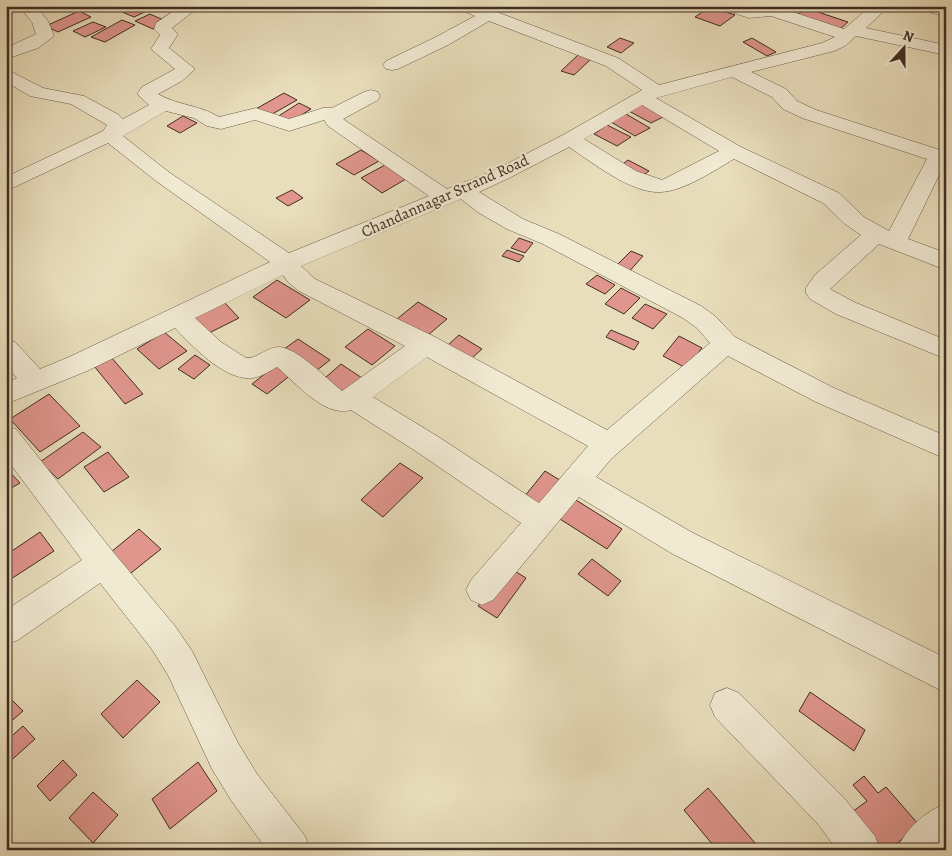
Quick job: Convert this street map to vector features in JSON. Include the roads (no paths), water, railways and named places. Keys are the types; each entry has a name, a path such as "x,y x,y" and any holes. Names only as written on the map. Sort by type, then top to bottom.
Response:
{"street":[{"path":"6,54 32,44 45,36 40,21 28,6"},
{"path":"192,6 162,27 169,34 160,49 186,69 146,94 161,104 201,114 214,122 221,123 256,114 289,125 323,114 336,114 372,96"},
{"path":"466,6 612,62 649,94 734,151 831,198 843,206 848,215 857,223 946,262"},
{"path":"728,6 749,13 767,10 774,11 850,33 946,50"},
{"name":"Chandannagar Strand Road","path":"6,394 78,364 287,263 455,194 570,139 649,94 812,52 839,42 881,6"},
{"path":"925,6 946,12"},
{"path":"392,65 442,41 488,15"},
{"path":"734,71 779,93 790,105 798,110 898,145 942,158 909,211 886,237 824,281 818,288 818,292 845,308 946,350"},
{"path":"6,74 37,92 77,100 112,119 117,124 110,135"},
{"path":"6,185 110,135 159,107 161,104"},
{"path":"336,114 333,118 334,122 455,194 487,208 515,224 551,239 692,312 706,322 726,344 825,396 946,448"},
{"path":"110,135 163,177 287,263 296,276 307,285 426,344 608,444"},
{"path":"570,139 611,165 654,186 670,183 734,151"},
{"path":"178,315 200,339 241,366 252,368 280,356 334,400 344,402 353,398 426,344"},
{"path":"482,590 608,444 726,344"},
{"path":"6,349 35,381"},
{"path":"353,398 427,444 542,521"},
{"path":"6,437 172,650 225,756 244,787 291,850"},
{"path":"577,481 682,543 946,676"},
{"path":"6,629 103,563"},
{"path":"726,705 831,810 861,850"},
{"path":"916,850 946,822"}]}
